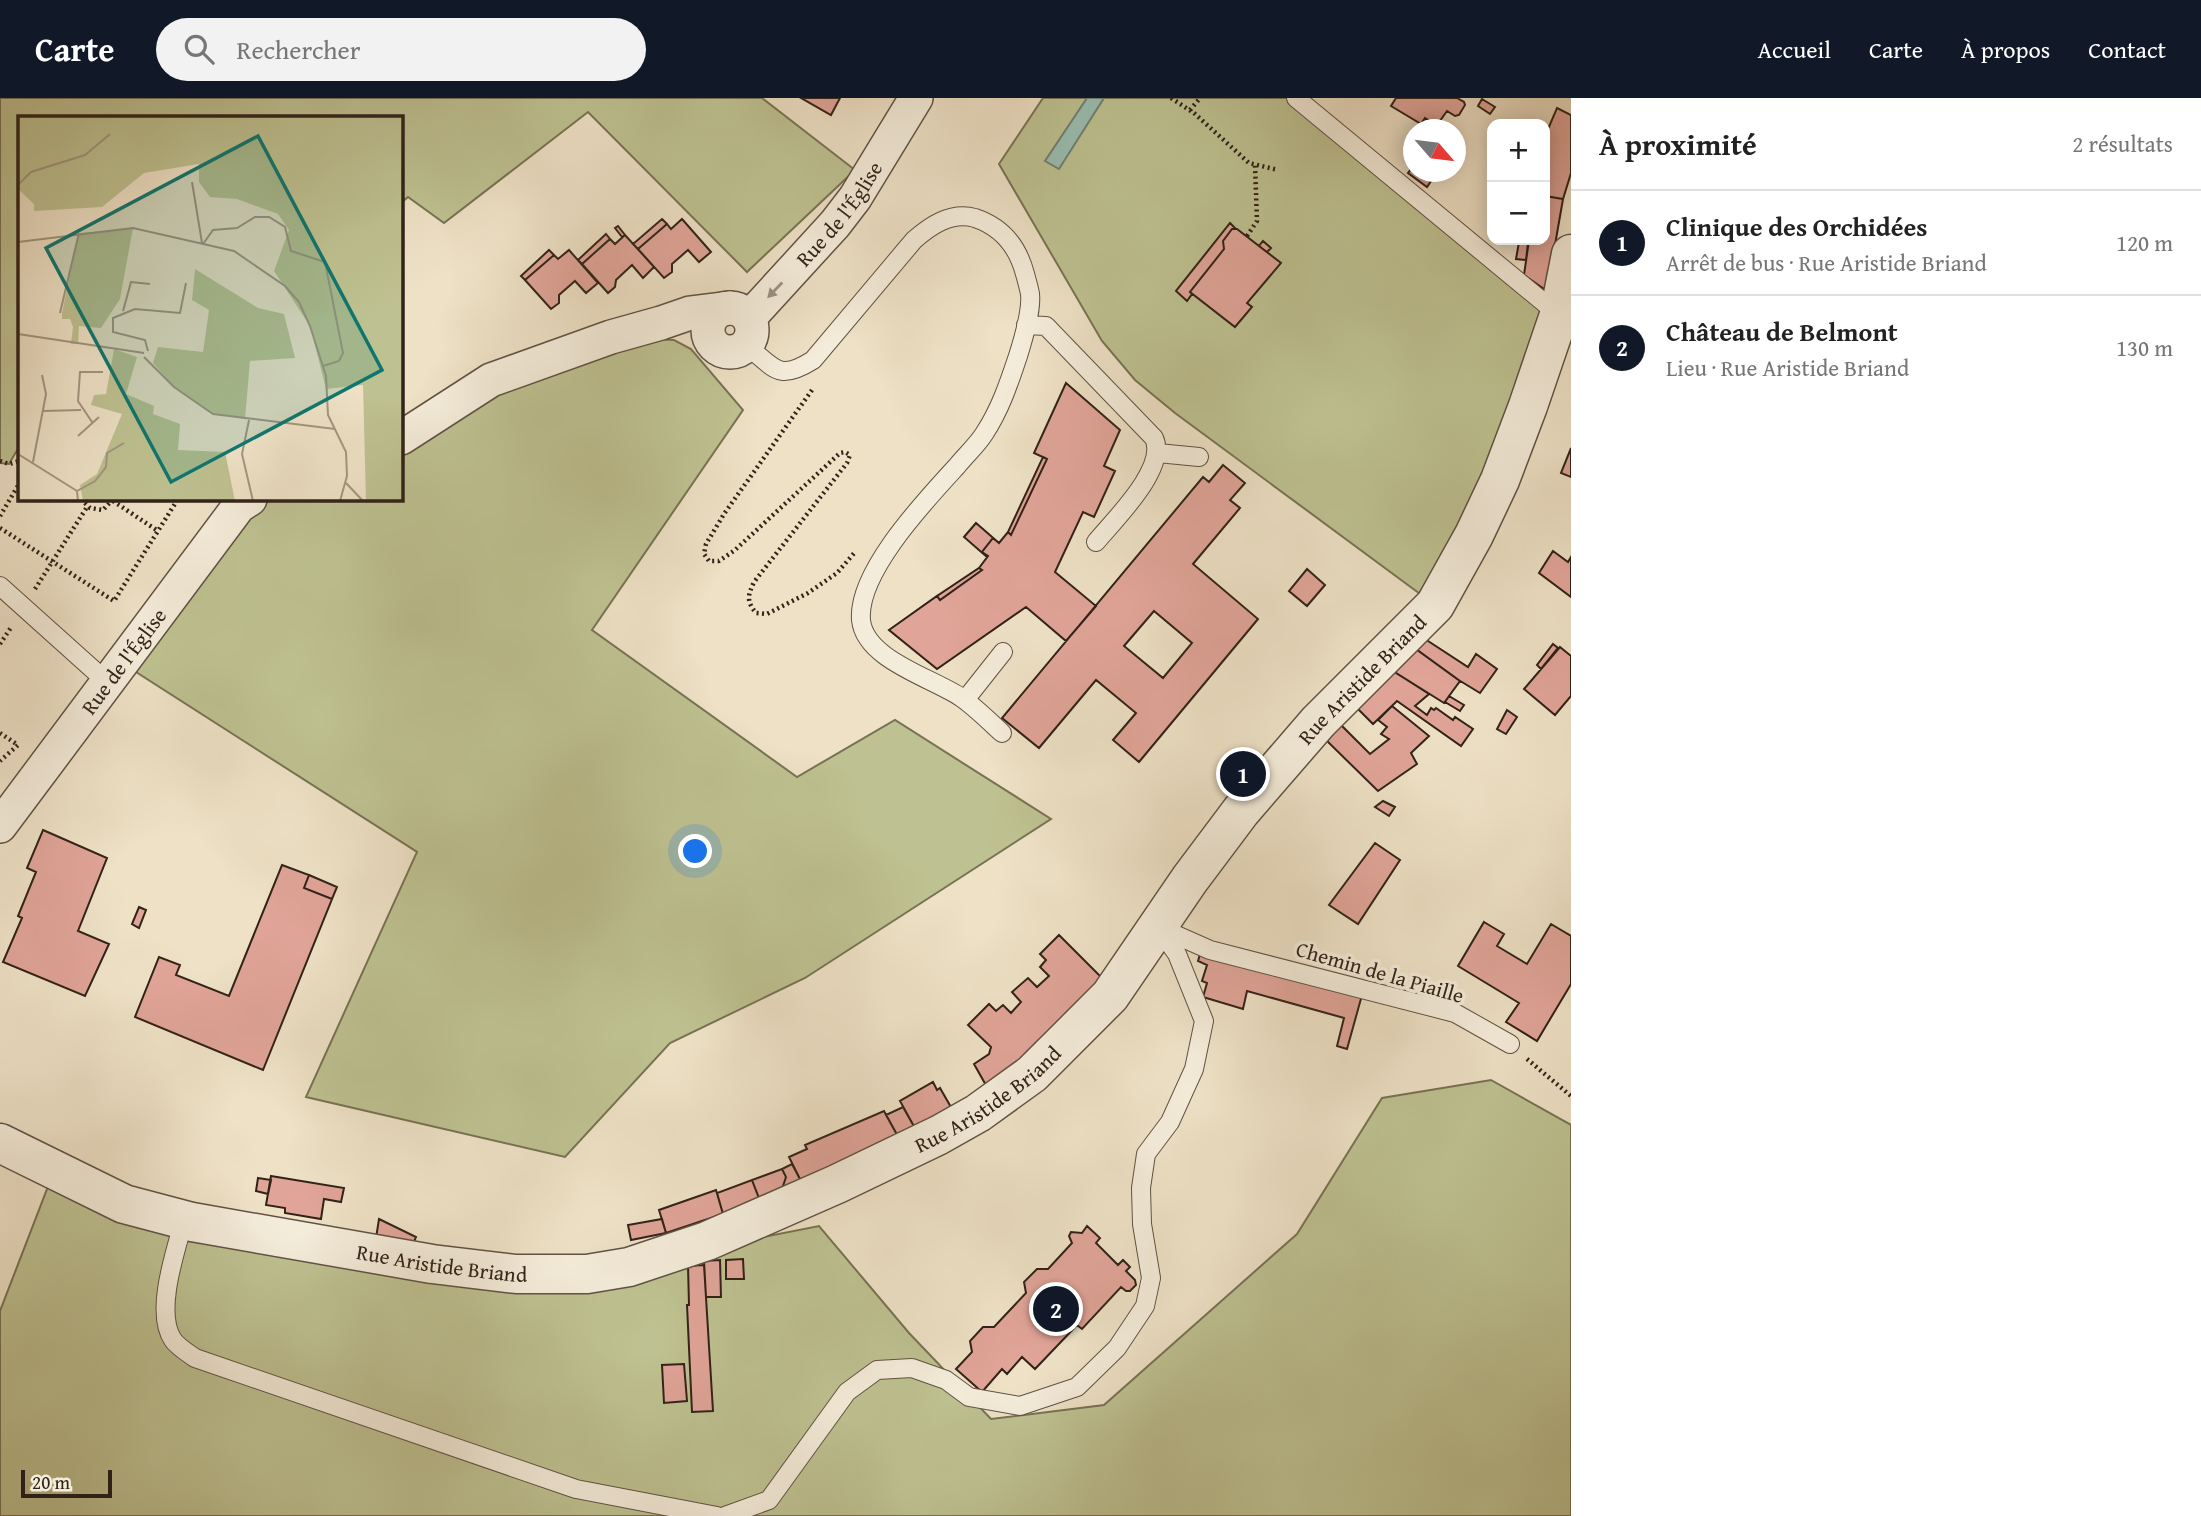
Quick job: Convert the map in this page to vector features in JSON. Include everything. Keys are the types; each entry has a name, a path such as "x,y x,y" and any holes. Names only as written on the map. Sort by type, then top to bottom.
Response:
{"street":[{"name":"Rue de l'Église","path":"742,324 835,224 855,198 916,98"},
{"name":"Rue Aristide Briand","path":"0,1143 124,1204 184,1220 432,1264 516,1274 587,1274 629,1267 671,1255 836,1184 939,1135 978,1113 1032,1074 1110,996 1214,845 1250,801 1318,722 1435,605 1474,535 1500,480 1559,314 1571,254"},
{"path":"402,437 491,380 611,337 690,313 742,324 741,350 726,353 684,329 661,323"},
{"name":"Rue de l'Église","path":"0,826 239,506 248,500"}],"lane":[{"path":"1296,98 1559,314"},
{"path":"742,324 776,369 785,373 796,371 813,360 928,227 948,218 970,217 990,223 1007,238 1020,256 1031,297 1024,339 1005,396 984,435 895,538 879,562 864,596 861,621 870,642 890,659 965,700 1002,733"},
{"path":"1026,326 1046,326 1154,438 1158,446 1157,458 1140,489 1096,542"},
{"path":"1158,453 1199,457"},
{"path":"0,586 107,682"},
{"path":"965,700 1003,652"},
{"path":"725,1516 769,1500 847,1392 877,1370 912,1368 946,1380 969,1397 1020,1406 1077,1387 1117,1348 1145,1306 1152,1278 1142,1224 1140,1188 1146,1154 1170,1122 1195,1069 1204,1021 1177,954 1158,927"},
{"name":"Chemin de la Piaille","path":"1158,927 1210,950 1455,1013 1510,1044"},
{"path":"184,1220 165,1314 173,1339 195,1358 576,1489 717,1516"}],"path":[{"path":"1171,98 1190,110 1249,163 1278,170"},
{"path":"1190,110 1200,98"},
{"path":"1247,236 1257,221 1255,165"},
{"path":"803,367 819,381 792,415 724,514 706,544 704,554 709,561 719,561 735,550 840,453 845,452 850,455 847,463 754,582 748,596 750,605 756,613 767,614 808,593 837,573 860,547"},
{"path":"0,461 9,464 18,461"},
{"path":"0,516 18,486"},
{"path":"82,500 87,506 103,510 113,500 158,531"},
{"path":"0,528 114,601 177,500"},
{"path":"0,644 87,506"},
{"path":"0,733 18,744 0,761"},
{"path":"1510,1044 1571,1096"}],"green space":[{"path":"0,98 762,98 855,170 747,272 588,112 444,223 408,197 402,202 402,116 18,116 18,449 9,464 0,463"},
{"path":"1043,98 1296,98 1559,315 1435,605 1175,413 1135,380 1102,341 999,164"},
{"path":"611,337 674,340 691,349 743,410 592,630 797,777 895,720 1051,819 805,978 670,1043 565,1157 306,1097 417,852 122,663 249,500 402,500 402,438"},
{"path":"1491,1080 1571,1125 1571,1516 0,1516 0,1311 54,1171 432,1264 671,1255 819,1226 909,1333 991,1419 1104,1405 1297,1234 1382,1098"}],"water":[{"path":"1087,98 1104,98 1059,169 1045,161"}],"building":[{"path":"801,98 840,98 831,115"},
{"path":"1396,98 1457,98 1465,105 1459,115 1455,116 1447,111 1441,119 1413,119 1391,106"},
{"path":"1482,99 1495,107 1490,114 1478,106"},
{"path":"1557,108 1571,115 1571,173 1563,199 1550,197 1550,124"},
{"path":"1550,197 1563,199 1547,291 1524,275 1528,245 1550,245"},
{"path":"662,219 667,224 638,249 633,244"},
{"path":"682,219 711,252 699,262 688,250 672,264 672,272 664,278 638,249 667,224 671,229"},
{"path":"1230,223 1236,229 1232,229 1223,241 1224,249 1190,292 1192,294 1187,301 1176,291"},
{"path":"618,226 625,235 622,237 615,228"},
{"path":"1232,229 1237,229 1281,263 1247,303 1252,307 1235,327 1190,292 1224,249 1223,241"},
{"path":"606,234 610,239 582,264 578,260"},
{"path":"625,235 654,267 643,278 632,265 616,280 615,287 608,293 582,264 610,239 615,244"},
{"path":"1263,241 1271,248 1267,252 1259,246"},
{"path":"1518,245 1528,245 1526,260 1516,259"},
{"path":"549,250 554,255 525,280 521,276"},
{"path":"569,250 598,283 586,293 575,281 559,295 559,303 551,309 525,280 554,255 558,259"},
{"path":"1066,383 1120,430 1104,466 1115,471 1094,517 1083,512 1055,572 1096,606 1066,641 1026,607 937,669 889,630 937,596 940,600 982,570 979,568 988,556 982,552 993,538 999,543 1008,532 1011,535 1047,459 1034,453"},
{"path":"1571,448 1571,477 1561,473"},
{"path":"1043,457 1047,459 1011,535 1008,532"},
{"path":"1223,465 1245,483 1230,500 1240,508 1193,564 1258,619 1139,762 1113,740 1136,713 1096,680 1039,748 1002,718 1203,477 1209,482","holes":["1154,611 1192,643 1163,678 1124,646"]},
{"path":"976,523 999,543 993,538 982,552 987,557 964,537"},
{"path":"1553,551 1568,562 1571,557 1571,597 1539,573"},
{"path":"979,568 982,570 940,600 937,596"},
{"path":"1307,569 1325,585 1307,606 1289,591"},
{"path":"1425,639 1468,667 1476,654 1497,669 1480,693 1416,649"},
{"path":"1553,644 1558,648 1541,669 1537,665"},
{"path":"1560,647 1571,656 1571,696 1555,715 1524,689"},
{"path":"1416,649 1460,681 1444,703 1393,671"},
{"path":"1393,671 1429,694 1415,706 1427,715 1431,708 1436,708 1473,729 1461,746 1397,701 1373,724 1357,708"},
{"path":"1449,696 1464,705 1460,711 1445,702"},
{"path":"1392,706 1429,736 1411,753 1417,764 1378,791 1325,739 1340,724 1370,754 1389,739 1381,734 1387,727 1378,720"},
{"path":"1507,710 1517,717 1506,734 1497,729"},
{"path":"1383,801 1395,807 1389,816 1375,807"},
{"path":"43,830 107,858 78,931 109,944 85,996 3,962 22,918 18,916 36,872 27,868"},
{"path":"1375,843 1400,860 1358,924 1329,905"},
{"path":"282,865 309,875 304,888 332,899 263,1070 135,1017 159,957 180,965 176,975 229,996"},
{"path":"309,875 337,887 332,899 304,888"},
{"path":"139,907 146,910 139,928 132,924"},
{"path":"1484,922 1504,934 1497,946 1527,964 1551,924 1571,936 1571,984 1537,1041 1506,1022 1519,1003 1458,966"},
{"path":"1059,935 1104,980 1009,1074 987,1087 974,1064 989,1054 991,1047 968,1025 989,1004 996,1011 1003,1005 1011,1013 1021,1002 1012,992 1028,978 1037,987 1049,976 1040,967 1046,960 1040,954"},
{"path":"1201,951 1362,995 1347,1049 1337,1046 1344,1018 1247,991 1243,1009 1203,997 1207,983 1202,981 1207,965 1198,961"},
{"path":"933,1082 937,1090 940,1088 952,1109 916,1130 900,1101"},
{"path":"903,1107 916,1130 900,1140 886,1115"},
{"path":"884,1111 900,1140 802,1183 789,1157 807,1149 805,1145"},
{"path":"792,1164 802,1183 781,1192 786,1177 782,1169"},
{"path":"782,1169 786,1177 781,1192 760,1201 752,1180"},
{"path":"271,1176 344,1188 341,1202 324,1199 321,1219 285,1213 285,1208 266,1205"},
{"path":"258,1178 271,1180 268,1194 256,1191"},
{"path":"752,1180 760,1201 723,1214 717,1193"},
{"path":"716,1190 723,1214 666,1233 659,1210"},
{"path":"379,1219 416,1237 413,1244 376,1238"},
{"path":"662,1219 666,1233 631,1240 628,1225"},
{"path":"1087,1226 1100,1238 1096,1243 1118,1265 1123,1260 1130,1267 1126,1271 1136,1285 1130,1291 1121,1287 1082,1329 1077,1325 1035,1369 1022,1357 1007,1374 1002,1369 982,1392 956,1369 972,1352 970,1341 983,1327 994,1327 1026,1293 1024,1282 1037,1269 1048,1269 1072,1243 1069,1236 1071,1232 1082,1233"},
{"path":"743,1259 744,1279 726,1279 726,1260"},
{"path":"720,1260 721,1297 706,1297 704,1261"},
{"path":"704,1265 713,1411 692,1412 688,1266"},
{"path":"684,1364 687,1401 664,1403 662,1365"}],"place":[{"name":"Clinique des Orchidées","path":"1243,774"},
{"name":"Château de Belmont","path":"1056,1309"}]}
